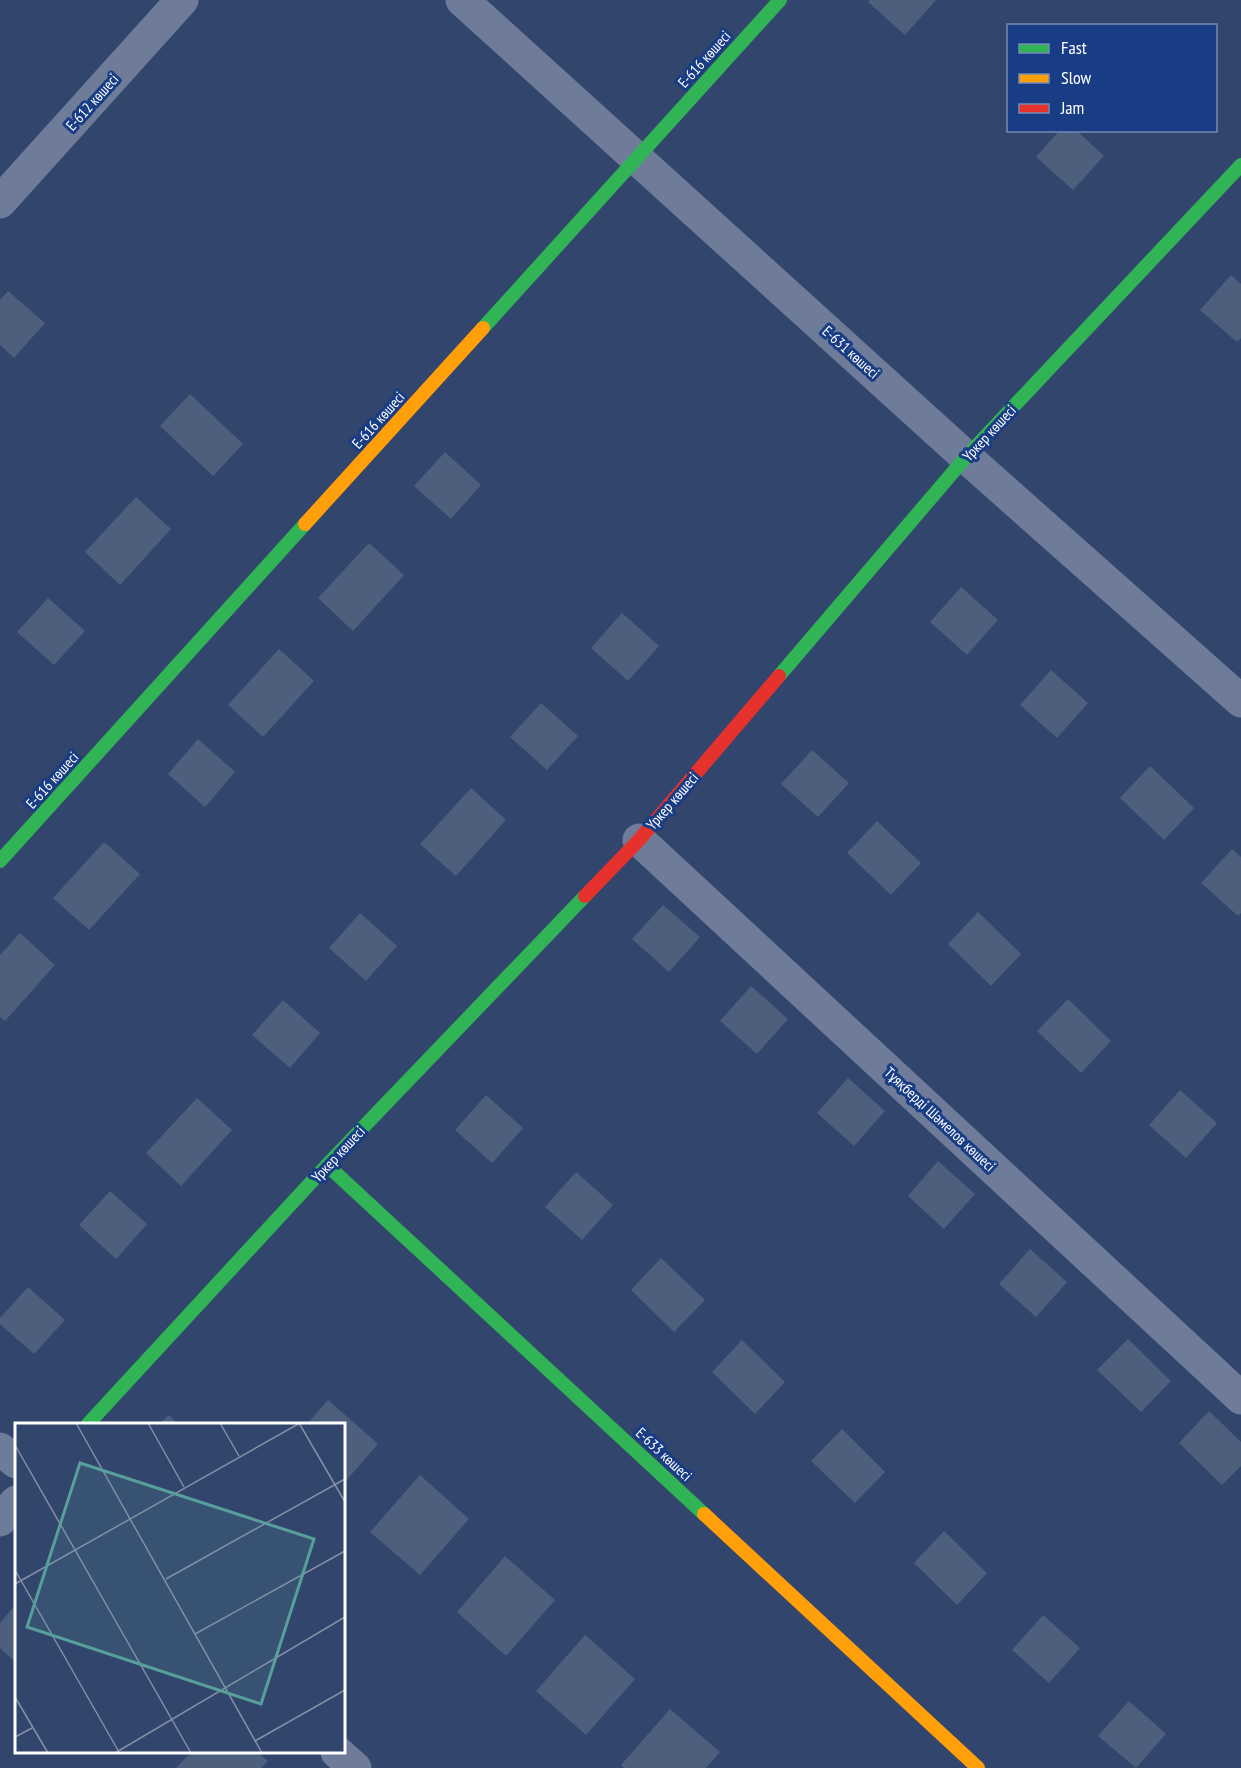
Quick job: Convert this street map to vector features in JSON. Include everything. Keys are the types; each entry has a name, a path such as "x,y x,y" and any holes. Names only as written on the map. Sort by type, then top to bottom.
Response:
{"street":[{"name":"Е-612 көшесі","path":"0,202 182,0"},
{"name":"Е-631 көшесі","path":"462,0 966,458 1241,701"},
{"name":"Е-616 көшесі","path":"0,861 780,0"},
{"name":"Үркер көшесі","path":"90,1423 327,1165 639,840 966,458 1241,165"},
{"name":"Тұяқберді Шәмелов көшесі","path":"639,840 1241,1398"},
{"name":"Е-633 көшесі","path":"327,1165 978,1768"},
{"path":"0,1449 15,1461"},
{"path":"0,1520 15,1503"},
{"path":"338,1753 355,1768"}],"building":[{"path":"870,0 936,0 905,35 868,2"},
{"path":"1058,132 1078,132 1104,156 1073,190 1036,157"},
{"path":"1231,275 1241,284 1241,338 1237,342 1200,310"},
{"path":"8,291 45,323 14,358 0,345 0,300"},
{"path":"190,394 243,444 213,476 160,426"},
{"path":"445,452 481,485 451,519 414,486"},
{"path":"136,497 171,529 120,585 85,552"},
{"path":"369,543 404,575 353,631 318,598"},
{"path":"961,587 998,620 967,655 930,622"},
{"path":"48,598 85,631 54,665 17,632"},
{"path":"622,613 659,646 628,681 591,648"},
{"path":"279,649 314,681 263,737 228,705"},
{"path":"1051,670 1088,703 1057,738 1020,705"},
{"path":"541,703 578,736 547,770 510,737"},
{"path":"198,739 235,772 205,807 168,774"},
{"path":"812,750 849,783 818,817 781,784"},
{"path":"1150,766 1194,808 1164,840 1120,798"},
{"path":"471,788 506,820 456,876 420,844"},
{"path":"877,821 921,863 891,895 847,853"},
{"path":"104,842 140,874 89,930 53,898"},
{"path":"1232,849 1241,857 1241,913 1238,916 1201,883"},
{"path":"663,905 700,937 669,972 632,939"},
{"path":"978,912 1021,954 991,986 948,944"},
{"path":"360,913 397,946 366,981 329,948"},
{"path":"20,933 55,965 5,1021 0,1017 0,955"},
{"path":"751,986 788,1019 757,1054 720,1021"},
{"path":"1068,999 1111,1041 1081,1073 1037,1031"},
{"path":"283,1000 320,1033 290,1068 252,1035"},
{"path":"848,1078 885,1111 854,1146 817,1113"},
{"path":"1180,1090 1217,1123 1186,1158 1149,1125"},
{"path":"486,1095 523,1128 492,1163 455,1130"},
{"path":"197,1098 232,1130 181,1186 146,1153"},
{"path":"938,1161 975,1194 944,1229 908,1196"},
{"path":"576,1172 613,1205 582,1240 545,1207"},
{"path":"110,1191 147,1224 116,1259 79,1225"},
{"path":"1030,1249 1067,1282 1036,1317 999,1284"},
{"path":"661,1258 705,1300 674,1332 631,1290"},
{"path":"28,1287 65,1320 34,1354 0,1324 0,1318"},
{"path":"1128,1339 1171,1381 1141,1412 1097,1370"},
{"path":"742,1340 785,1382 755,1414 712,1372"},
{"path":"328,1400 378,1444 345,1482 345,1423 308,1423"},
{"path":"1209,1411 1241,1442 1241,1466 1222,1485 1179,1443"},
{"path":"169,1415 177,1423 160,1423"},
{"path":"842,1429 885,1472 855,1503 811,1461"},
{"path":"420,1475 469,1519 420,1575 370,1532"},
{"path":"944,1531 987,1573 957,1605 914,1563"},
{"path":"505,1556 555,1600 506,1656 457,1612"},
{"path":"15,1605 15,1662 0,1648 0,1623"},
{"path":"1043,1615 1080,1648 1049,1683 1012,1650"},
{"path":"585,1635 635,1679 586,1735 536,1691"},
{"path":"1129,1701 1166,1734 1136,1768 1098,1736"},
{"path":"670,1709 720,1752 706,1768 624,1768 621,1765"},
{"path":"190,1753 258,1753 268,1761 261,1768 176,1768"}],"traffic: fast":[{"path":"483,328 780,0"},
{"path":"779,676 966,457 1241,165"},
{"path":"0,861 305,524"},
{"path":"89,1423 327,1165 585,896"},
{"path":"327,1165 704,1514"}],"traffic: slow":[{"path":"305,524 483,328"},
{"path":"704,1514 978,1768"}],"traffic: jam":[{"path":"585,896 639,840 779,676"}]}
